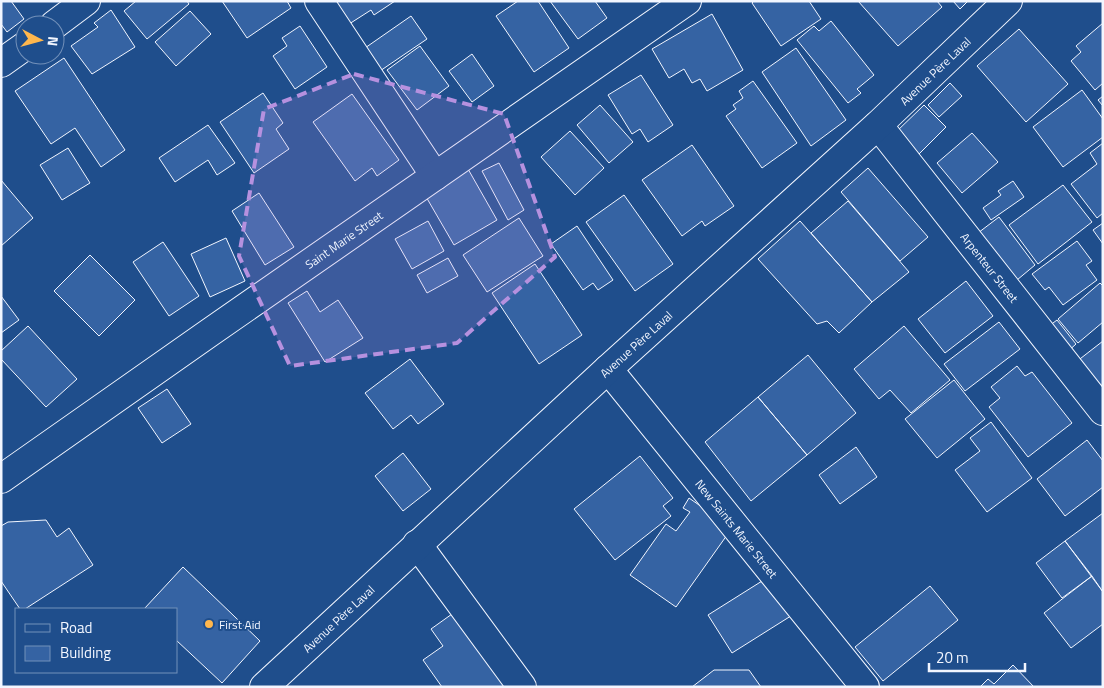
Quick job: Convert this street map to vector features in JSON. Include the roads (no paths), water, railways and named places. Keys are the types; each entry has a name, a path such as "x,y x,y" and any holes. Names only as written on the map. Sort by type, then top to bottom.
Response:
{"street":[{"path":"65,17 86,1"},
{"path":"319,1 435,176"},
{"name":"Saint Marie Street","path":"1,479 687,1"},
{"name":"Avenue Père Laval","path":"264,687 608,369 878,125 1008,1"},
{"path":"1,63 15,53"},
{"name":"Arpenteur Street","path":"878,125 1103,410"},
{"name":"New Saints Marie Street","path":"608,369 866,687"},
{"path":"417,544 522,687"}],"place":[{"name":"First Aid","path":"209,624"}]}
